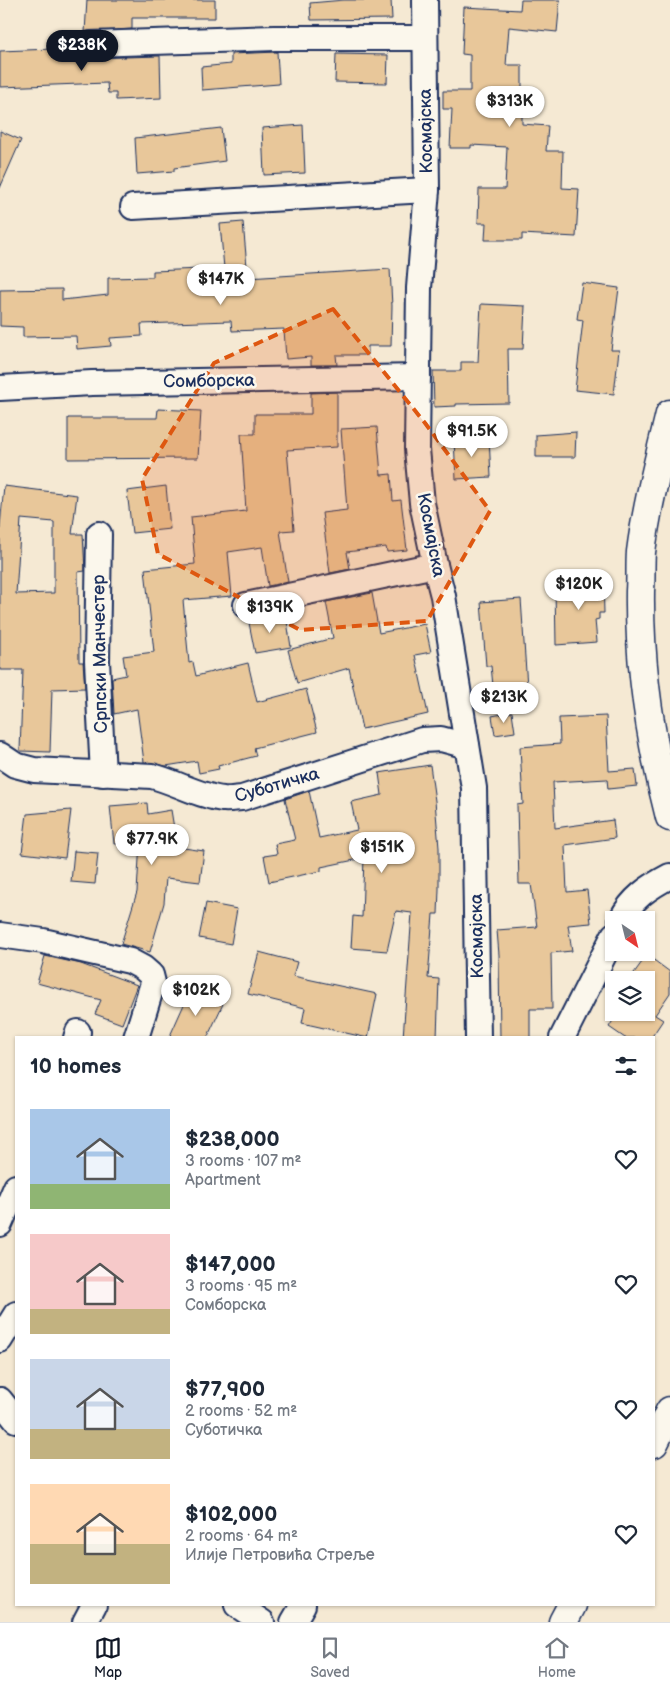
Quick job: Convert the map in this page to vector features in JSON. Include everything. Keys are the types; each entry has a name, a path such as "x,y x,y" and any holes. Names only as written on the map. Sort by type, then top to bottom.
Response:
{"main road":[{"path":"670,414 650,493 642,545 640,616 644,682 653,738 670,817"},
{"path":"655,1441 670,1411"},
{"path":"563,1622 571,1606"}],"street":[{"name":"Космајска","path":"425,0 427,190 419,288 417,449 422,503 443,596 474,788 478,1036"},
{"path":"92,44 275,38 425,38"},
{"path":"134,207 427,190"},
{"name":"Сомборска","path":"0,388 92,384 418,377"},
{"name":"Српски Манчестер","path":"99,534 97,661 103,774"},
{"path":"246,605 435,565"},
{"name":"Суботичка","path":"0,755 15,765 34,770 152,776 168,780 208,796 225,800 242,798 422,740 441,739 467,746"},
{"path":"627,911 635,899 653,885 670,876"},
{"path":"0,935 43,941 120,958 143,968 151,975 153,983 137,1036"},
{"path":"563,1036 605,953"},
{"path":"0,1224 15,1189"},
{"path":"0,1340 15,1316"},
{"path":"0,1400 15,1419"},
{"path":"85,1622 93,1606"},
{"path":"238,1606 262,1622"},
{"path":"293,1622 302,1606"}],"highlighted area":[{"path":"333,309 425,423 490,511 427,621 300,630 158,554 142,479 214,363"}],"building":[{"path":"87,0 215,0 215,18 132,18 132,29 85,32"},
{"path":"344,0 391,0 392,19 311,20 310,3"},
{"path":"521,0 560,0 557,32 509,27 506,65 522,65 522,124 548,126 546,151 563,151 562,188 579,189 576,237 522,234 522,240 485,240 486,223 478,223 479,189 505,189 507,147 471,145 471,148 450,148 452,109 443,109 443,91 470,91 470,55 462,54 464,7 520,10"},
{"path":"78,48 84,56 91,58 160,56 161,98 116,100 116,93 108,93 107,83 0,87 0,51"},
{"path":"277,52 279,84 202,90 201,67 231,64 231,54"},
{"path":"336,54 388,55 387,83 335,82"},
{"path":"303,125 305,173 264,175 262,128"},
{"path":"221,128 225,161 174,168 174,171 137,174 135,138"},
{"path":"0,131 21,140 0,188"},
{"path":"243,222 248,278 390,269 392,306 391,346 368,346 368,355 336,355 337,365 311,365 311,357 286,359 284,329 232,331 231,321 141,324 142,336 110,338 111,346 77,349 76,336 23,337 23,327 0,326 0,290 62,289 62,300 108,295 108,278 153,277 153,271 224,268 220,224"},
{"path":"582,283 619,288 611,350 619,350 614,394 575,390 583,320 577,319"},
{"path":"481,304 525,306 523,349 508,349 509,403 456,404 456,406 434,407 433,371 461,371 461,362 478,362"},
{"path":"337,392 337,447 287,450 294,530 280,531 288,582 268,586 262,547 228,552 232,596 183,600 189,663 193,662 196,676 248,663 257,702 306,689 317,732 254,748 256,756 218,766 219,769 199,773 197,761 166,766 144,762 137,709 114,714 112,678 126,675 123,656 154,652 145,569 195,564 191,517 246,511 241,434 255,434 255,414 311,414 311,393"},
{"path":"158,409 201,411 198,458 68,459 68,418 157,418"},
{"path":"377,427 381,475 391,474 393,501 401,500 407,550 387,552 386,547 347,552 350,569 330,573 322,513 347,510 341,429"},
{"path":"576,432 575,457 536,457 536,435"},
{"path":"489,437 491,477 456,479 454,439"},
{"path":"4,486 77,495 72,534 83,534 85,571 78,572 79,662 83,662 85,688 52,689 50,752 20,751 23,670 0,670 0,526","holes":["21,519 54,522 54,593 16,594"]},
{"path":"166,486 170,529 132,533 127,491"},
{"path":"603,578 604,613 599,613 599,619 595,620 597,642 556,645 555,587 573,586 573,579"},
{"path":"372,593 379,633 425,624 431,652 415,655 428,714 362,729 349,668 297,683 288,650 333,638 326,602"},
{"path":"521,599 528,701 495,705 491,666 486,666 481,602"},
{"path":"286,615 291,647 255,653 249,623"},
{"path":"512,712 515,732 495,735 492,716"},
{"path":"606,716 609,771 635,769 637,786 608,789 607,779 553,782 555,828 613,820 615,838 565,845 567,892 587,890 591,923 568,925 572,951 551,953 552,1009 530,1009 530,1036 500,1036 497,930 537,927 531,884 519,884 517,805 523,804 520,747 560,744 559,718"},
{"path":"430,765 439,848 439,889 438,914 433,914 428,978 439,979 437,1036 403,1036 412,913 396,911 387,951 351,948 353,916 362,917 364,858 321,867 321,871 269,882 264,856 277,854 275,844 295,840 285,799 309,791 319,838 357,830 351,802 382,795 379,773"},
{"path":"147,803 148,814 171,810 177,847 204,851 200,882 166,878 164,903 150,952 121,944 137,892 140,842 114,844 110,806"},
{"path":"71,810 65,858 22,853 27,814"},
{"path":"74,851 98,853 95,884 71,882"},
{"path":"206,903 237,909 231,944 199,938"},
{"path":"259,952 297,962 293,976 377,994 368,1036 359,1036 302,1023 305,1008 248,994"},
{"path":"45,956 81,964 137,985 122,1024 95,1014 101,1000 37,983"},
{"path":"643,961 655,961 670,972 670,993 655,1015 655,971 635,971"},
{"path":"191,989 223,1004 208,1036 170,1036"},
{"path":"655,1015 663,1020 652,1036 622,1036 609,1027 613,1021 655,1021"}]}
